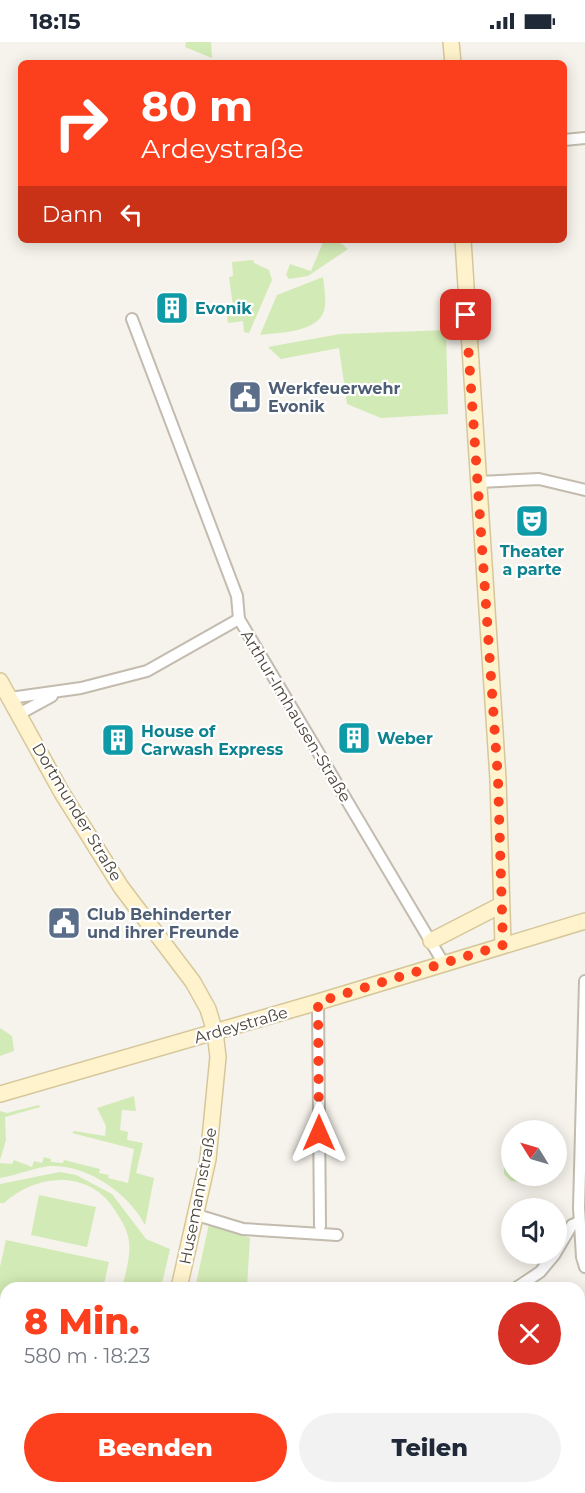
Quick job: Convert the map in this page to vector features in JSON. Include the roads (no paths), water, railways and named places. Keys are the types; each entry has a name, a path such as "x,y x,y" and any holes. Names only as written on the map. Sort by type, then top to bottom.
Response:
{"main road":[{"path":"451,42 453,60"},
{"path":"463,243 498,779 503,945"},
{"name":"Dortmunder Straße","path":"0,681 62,793 122,887 193,982 208,1009 215,1032"},
{"path":"431,941 501,905"},
{"name":"Ardeystraße","path":"0,1094 53,1081 585,921"},
{"name":"Husemannstraße","path":"180,1282 196,1215 214,1111 218,1058 215,1032"}],"street":[{"path":"567,140 585,138"},
{"name":"Arthur-Imhausen-Straße","path":"132,319 237,596 239,619 444,964"},
{"path":"479,482 539,479 585,490"},
{"path":"10,698 60,691 147,670 239,619"},
{"path":"20,714 60,691"},
{"path":"583,1262 579,1222 585,981"},
{"path":"318,1002 320,1226"},
{"path":"196,1215 243,1229 337,1235"},
{"path":"567,1234 572,1225 579,1222"},
{"path":"567,1245 576,1247 583,1262"},
{"path":"525,1282 540,1272 546,1264"}],"place":[{"name":"Evonik","path":"172,308"},
{"name":"Werkfeuerwehr Evonik","path":"245,397"},
{"name":"Theater a parte","path":"532,521"},
{"name":"Weber","path":"354,738"},
{"name":"House of Carwash Express","path":"118,740"},
{"name":"Club Behinderter und ihrer Freunde","path":"64,923"}]}
